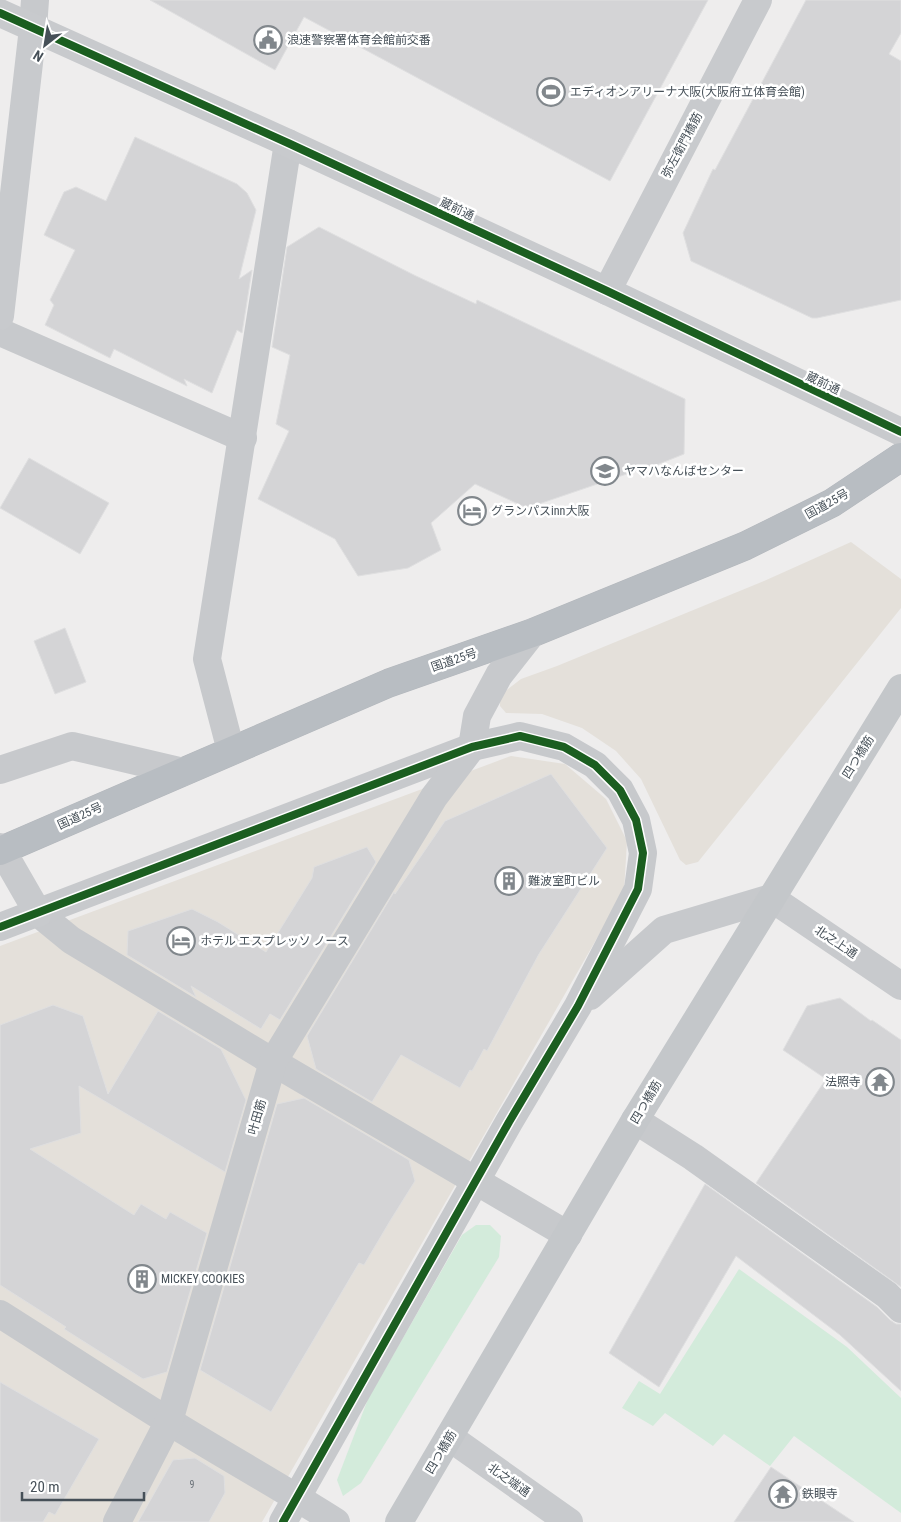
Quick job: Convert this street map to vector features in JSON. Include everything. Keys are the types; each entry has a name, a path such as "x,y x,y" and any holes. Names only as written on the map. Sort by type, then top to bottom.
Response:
{"highway":[{"name":"国道25号","path":"0,850 389,683 532,633 745,546 832,503 901,457"}],"main road":[{"name":"四つ橋筋","path":"399,1522 635,1120 901,688"}],"street":[{"path":"0,316 35,0"},
{"name":"弥左衛門橋筋","path":"607,291 758,0"},
{"name":"蔵前通","path":"0,13 288,143 607,291 901,432"},
{"path":"231,751 208,658 288,143"},
{"path":"0,332 242,438"},
{"path":"472,747 477,716 499,675 532,633"},
{"path":"0,927 472,747 520,736 564,747 595,765 620,790 636,820 643,853 638,889 578,1006 509,1122 283,1522"},
{"path":"0,770 72,746 183,772"},
{"name":"叶田筋","path":"117,1522 169,1421 273,1062 434,797 472,747"},
{"path":"0,850 38,913 71,940 273,1062 568,1235"},
{"path":"578,1006 664,930 771,898"},
{"name":"北之上通","path":"771,898 901,986"},
{"path":"635,1120 693,1157 888,1295 901,1309"},
{"path":"0,1314 169,1421 336,1522"},
{"name":"北之端通","path":"449,1437 569,1522"}],"shaded area":[{"path":"851,542 901,579 901,608 698,862 686,865 680,860 641,779 616,751 582,728 542,714 506,713 500,706 500,695 521,679 764,581"},
{"path":"511,756 565,764 606,799 627,841 624,891 262,1522 0,1522 0,946"}],"green space":[{"path":"476,1225 490,1225 501,1236 499,1257 361,1483 343,1496 337,1480 368,1399 462,1235"},
{"path":"739,1269 847,1347 901,1398 901,1513 794,1436 770,1466 724,1434 713,1446 665,1413 653,1426 622,1408 639,1381 660,1394"}],"building":[{"name":"エディオンアリーナ大阪(大阪府立体育会館)","path":"150,0 708,0 610,181 304,17 275,70"},
{"path":"806,0 901,0 901,33 889,54 901,61 901,300 817,318 812,318 691,261 683,233 713,169 715,170"},
{"path":"135,137 237,184 247,193 256,210 239,279 252,270 242,333 237,330 212,393 184,379 187,386 114,349 110,358 45,325 54,305 50,300 75,250 44,235 64,192 76,187 106,201"},
{"path":"319,227 416,276 476,304 477,300 685,399 684,454 654,466 527,508 475,484 431,523 441,550 408,568 358,576 335,539 258,499 289,431 276,424 290,355 272,347 287,247"},
{"path":"29,458 109,503 80,554 0,508"},
{"path":"65,628 86,682 55,694 34,641"},
{"path":"551,774 607,848 539,954 487,1051 484,1049 460,1088 401,1055 372,1102 316,1069 307,1036 394,892 395,894 445,821"},
{"path":"367,847 376,862 280,1020 270,1014 261,1029 191,986 196,997 127,955 128,931 192,909 218,922 266,952 312,878 314,867"},
{"path":"840,998 901,1040 901,1287 756,1183 826,1079 783,1050 807,1006"},
{"path":"53,1005 83,1016 108,1094 158,1011 221,1049 246,1100 225,1172 79,1086 81,1133 30,1149 134,1215 141,1204 166,1219 170,1212 207,1233 167,1372 143,1379 64,1329 66,1327 0,1285 0,1025"},
{"path":"304,1098 409,1160 415,1181 364,1265 359,1263 271,1412 200,1370 277,1104"},
{"path":"705,1184 877,1307 890,1320 896,1324 901,1324 901,1391 840,1335 736,1256 659,1387 609,1353"},
{"path":"0,1382 99,1439 55,1515 49,1512 43,1522 0,1522"},
{"path":"195,1458 224,1476 225,1493 209,1522 138,1522 173,1460"},
{"name":"鉄眼寺","path":"771,1467 854,1522 734,1522"}],"cycle path":[{"path":"0,13 288,143 607,291 901,432"},
{"path":"0,927 472,747 520,736 564,747 595,765 620,790 636,820 643,853 638,889 578,1006 509,1122 283,1522"}],"place":[{"name":"浪速警察署体育会館前交番","path":"268,40"},
{"name":"エディオンアリーナ大阪(大阪府立体育会館)","path":"551,92"},
{"name":"ヤマハなんばセンター","path":"605,471"},
{"name":"グランパスinn大阪","path":"472,511"},
{"name":"難波室町ビル","path":"509,881"},
{"name":"ホテル エスプレッソ ノース","path":"181,941"},
{"name":"法照寺","path":"880,1082"},
{"name":"MICKEY COOKIES","path":"142,1279"},
{"name":"鉄眼寺","path":"783,1494"}]}
